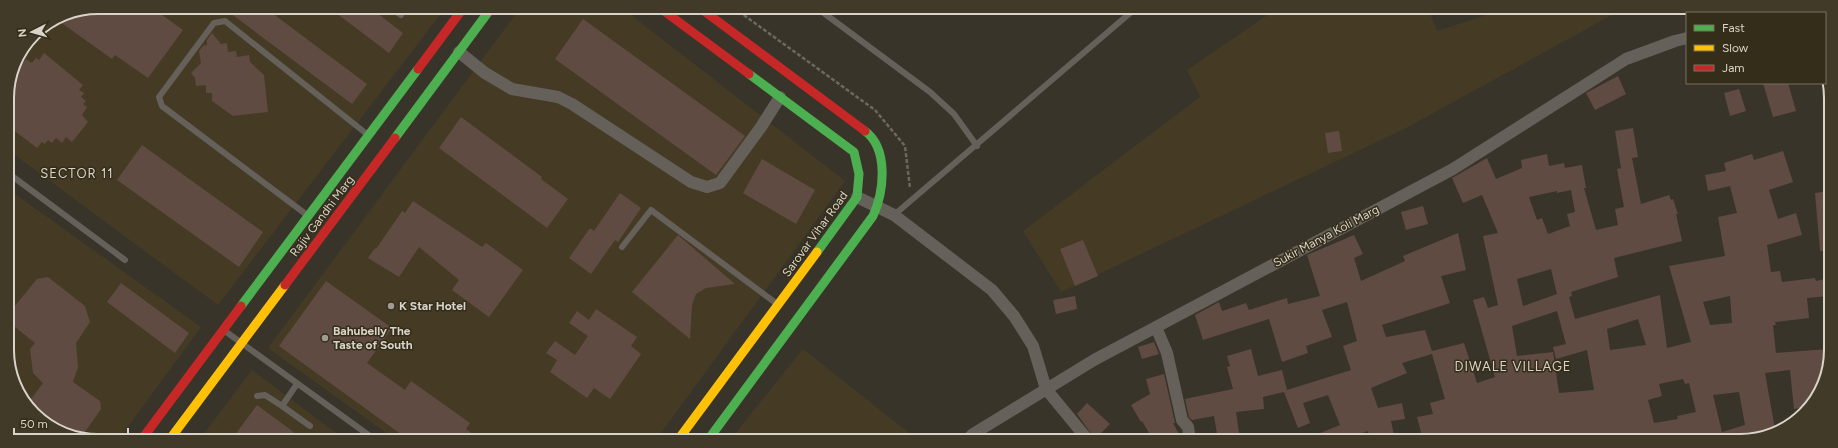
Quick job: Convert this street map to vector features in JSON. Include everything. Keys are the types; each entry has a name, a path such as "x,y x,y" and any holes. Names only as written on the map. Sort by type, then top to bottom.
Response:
{"street":[{"name":"Rajiv Gandhi Marg","path":"147,434 459,14"},
{"name":"Rajiv Gandhi Marg","path":"174,434 487,14"},
{"name":"Sarovar Vihar Road","path":"668,14 854,152 858,163 860,184 857,197 682,434"},
{"path":"708,14 868,133 880,156 883,184 878,208 712,434"},
{"name":"Sukir Manya Koli Marg","path":"973,434 1094,360 1453,169 1626,59 1686,38"},
{"path":"459,52 485,73 512,89 558,97 690,182 707,187 720,183 761,127 780,97"},
{"path":"857,197 894,215 992,290 1014,316 1033,346 1046,389 1083,434"},
{"path":"1156,327 1167,353 1182,420 1188,428 1189,434"}],"lane":[{"path":"825,14 930,92 954,114 977,146"},
{"path":"894,215 977,146 1129,14"},
{"path":"309,216 162,106 159,97 214,23 225,21 369,135"},
{"path":"14,177 125,260"},
{"path":"622,247 651,210 778,304"},
{"path":"224,330 366,434"},
{"path":"282,406 297,384"},
{"path":"257,396 265,395 310,426"}],"shaded area":[{"path":"93,14 441,14 218,305 14,154 14,93 20,66 27,52 52,52 52,27 71,18"},
{"path":"516,14 630,14 845,181 660,434 388,434 268,348"},
{"path":"1269,14 1430,14 1437,31 1490,14 1614,14 1406,128 1061,292 1023,231 1200,97 1187,70"},
{"path":"14,193 201,327 123,434 98,434 76,431 66,428 47,417 28,397 18,377 15,361"},
{"path":"803,349 910,434 735,434"},
{"path":"252,370 337,434 204,434"}],"building":[{"path":"93,14 161,14 183,30 148,78 115,55 112,59 61,23 71,18"},
{"path":"231,14 273,14 367,84 352,104"},
{"path":"337,14 378,14 403,33 389,53"},
{"path":"583,19 745,136 716,175 555,59"},
{"path":"212,33 221,44 227,43 228,52 236,51 237,57 249,55 250,62 264,75 268,112 233,116 212,101 212,93 206,93 206,85 196,86 195,78 191,73 201,63 199,51 203,46 207,45 207,40"},
{"path":"44,53 83,85 79,90 84,93 81,97 86,101 83,104 87,107 82,115 88,122 72,142 66,137 62,143 56,138 52,143 48,140 45,144 42,142 37,148 14,130 14,93 20,66 26,59 32,63 36,58 39,60"},
{"path":"1618,76 1626,94 1595,110 1586,93"},
{"path":"1763,84 1788,84 1796,111 1773,117"},
{"path":"1739,89 1746,111 1730,116 1724,93"},
{"path":"461,117 542,177 541,179 568,199 547,228 439,148"},
{"path":"1633,128 1638,157 1632,158 1641,204 1669,195 1671,200 1673,199 1678,214 1676,214 1682,241 1614,258 1618,277 1571,292 1572,296 1569,297 1575,319 1660,295 1667,348 1691,342 1669,266 1725,256 1718,217 1737,213 1730,186 1708,191 1705,175 1726,171 1724,163 1752,154 1754,160 1783,151 1793,182 1769,190 1778,219 1796,213 1802,235 1767,245 1771,272 1780,271 1782,282 1815,278 1816,281 1824,279 1824,296 1807,298 1809,318 1775,322 1776,325 1773,325 1776,353 1824,349 1824,355 1820,377 1810,397 1800,408 1794,409 1790,370 1765,373 1775,427 1745,434 1421,434 1417,417 1433,414 1430,403 1445,399 1432,354 1402,363 1407,373 1371,388 1378,408 1402,403 1405,419 1391,421 1394,434 1369,434 1368,431 1360,434 1318,434 1340,425 1328,395 1303,403 1310,423 1298,428 1284,392 1263,397 1264,409 1236,412 1239,434 1217,434 1214,416 1192,420 1189,417 1185,399 1233,389 1227,367 1230,366 1227,356 1251,349 1258,376 1282,370 1287,390 1351,370 1343,346 1357,341 1347,302 1322,310 1332,337 1306,346 1308,353 1282,362 1269,319 1203,340 1195,315 1219,302 1222,311 1246,303 1249,310 1287,298 1288,304 1320,296 1307,255 1354,235 1363,254 1354,258 1361,281 1405,261 1403,256 1458,233 1466,270 1441,276 1450,303 1382,325 1386,337 1425,330 1432,351 1464,343 1477,383 1495,377 1473,300 1484,297 1488,308 1498,305 1483,236 1498,233 1482,195 1463,203 1452,178 1487,158 1496,179 1522,168 1521,160 1547,154 1549,166 1564,163 1565,168 1582,165 1586,188 1584,188 1596,230 1618,225 1615,209 1624,207 1617,169 1621,168 1615,131","holes":["1571,190 1575,212 1567,214 1570,226 1548,234 1542,218 1537,220 1529,197 1557,191 1557,193","1551,269 1557,294 1523,306 1517,279","1730,296 1732,323 1710,325 1703,302","1557,311 1566,344 1553,347 1556,359 1587,350 1594,390 1559,393 1553,352 1517,356 1512,326","1638,319 1646,345 1610,350 1607,329","1683,379 1685,384 1689,383 1696,412 1677,416 1678,419 1654,423 1648,400 1662,396 1659,384","1739,392 1745,425 1722,432 1713,395"]},
{"path":"1339,131 1342,151 1328,153 1325,133"},
{"path":"142,145 263,232 239,267 117,180"},
{"path":"762,159 815,190 796,224 743,193"},
{"path":"1824,192 1824,251 1820,251 1815,193"},
{"path":"620,193 641,208 618,242 615,240 591,274 569,258 590,228 594,231"},
{"path":"413,201 482,247 486,243 523,270 489,317 452,290 459,280 419,247 399,277 368,258 375,248 376,249 402,211 405,213"},
{"path":"1423,206 1428,224 1406,230 1401,212"},
{"path":"678,235 735,284 706,288 696,294 692,305 690,339 632,292"},
{"path":"1083,240 1098,276 1075,286 1060,249"},
{"path":"48,277 85,306 90,322 76,343 78,367 73,382 100,401 101,409 85,433 66,428 56,423 47,417 30,400 43,383 33,373 30,349 35,343 14,326 14,307 37,279"},
{"path":"326,281 392,328 367,363 405,390 411,381 470,423 466,429 473,434 401,434 279,346"},
{"path":"121,283 189,333 175,353 107,302"},
{"path":"1075,296 1077,309 1056,314 1053,300"},
{"path":"596,309 637,337 631,346 641,354 610,399 594,388 587,398 550,372 557,360 546,353 555,341 575,355 588,336 569,323 577,311 589,320"},
{"path":"1154,342 1159,354 1142,359 1138,347"},
{"path":"1164,374 1175,423 1173,423 1179,434 1150,434 1142,421 1141,422 1131,405 1150,394 1146,379"},
{"path":"1087,403 1110,424 1100,434 1091,434 1077,414"},
{"path":"257,405 296,434 236,434"}],"traffic: fast":[{"path":"395,138 487,14"},
{"path":"241,306 418,69"},
{"path":"749,74 854,152 859,174 857,197 817,252"},
{"path":"712,434 873,216 877,206 882,183 881,159 878,148 873,139 865,131"}],"traffic: slow":[{"path":"682,434 817,252"},
{"path":"174,434 285,285"}],"traffic: jam":[{"path":"418,69 459,14"},
{"path":"668,14 749,74"},
{"path":"708,14 865,131"},
{"path":"285,285 395,138"},
{"path":"146,434 241,306"}],"place":[{"name":"K Star Hotel","path":"391,306"},
{"name":"Bahubelly The Taste of South","path":"325,338"}],"district":[{"name":"SECTOR 11","path":"77,173"},
{"name":"DIWALE VILLAGE","path":"1513,366"}]}
